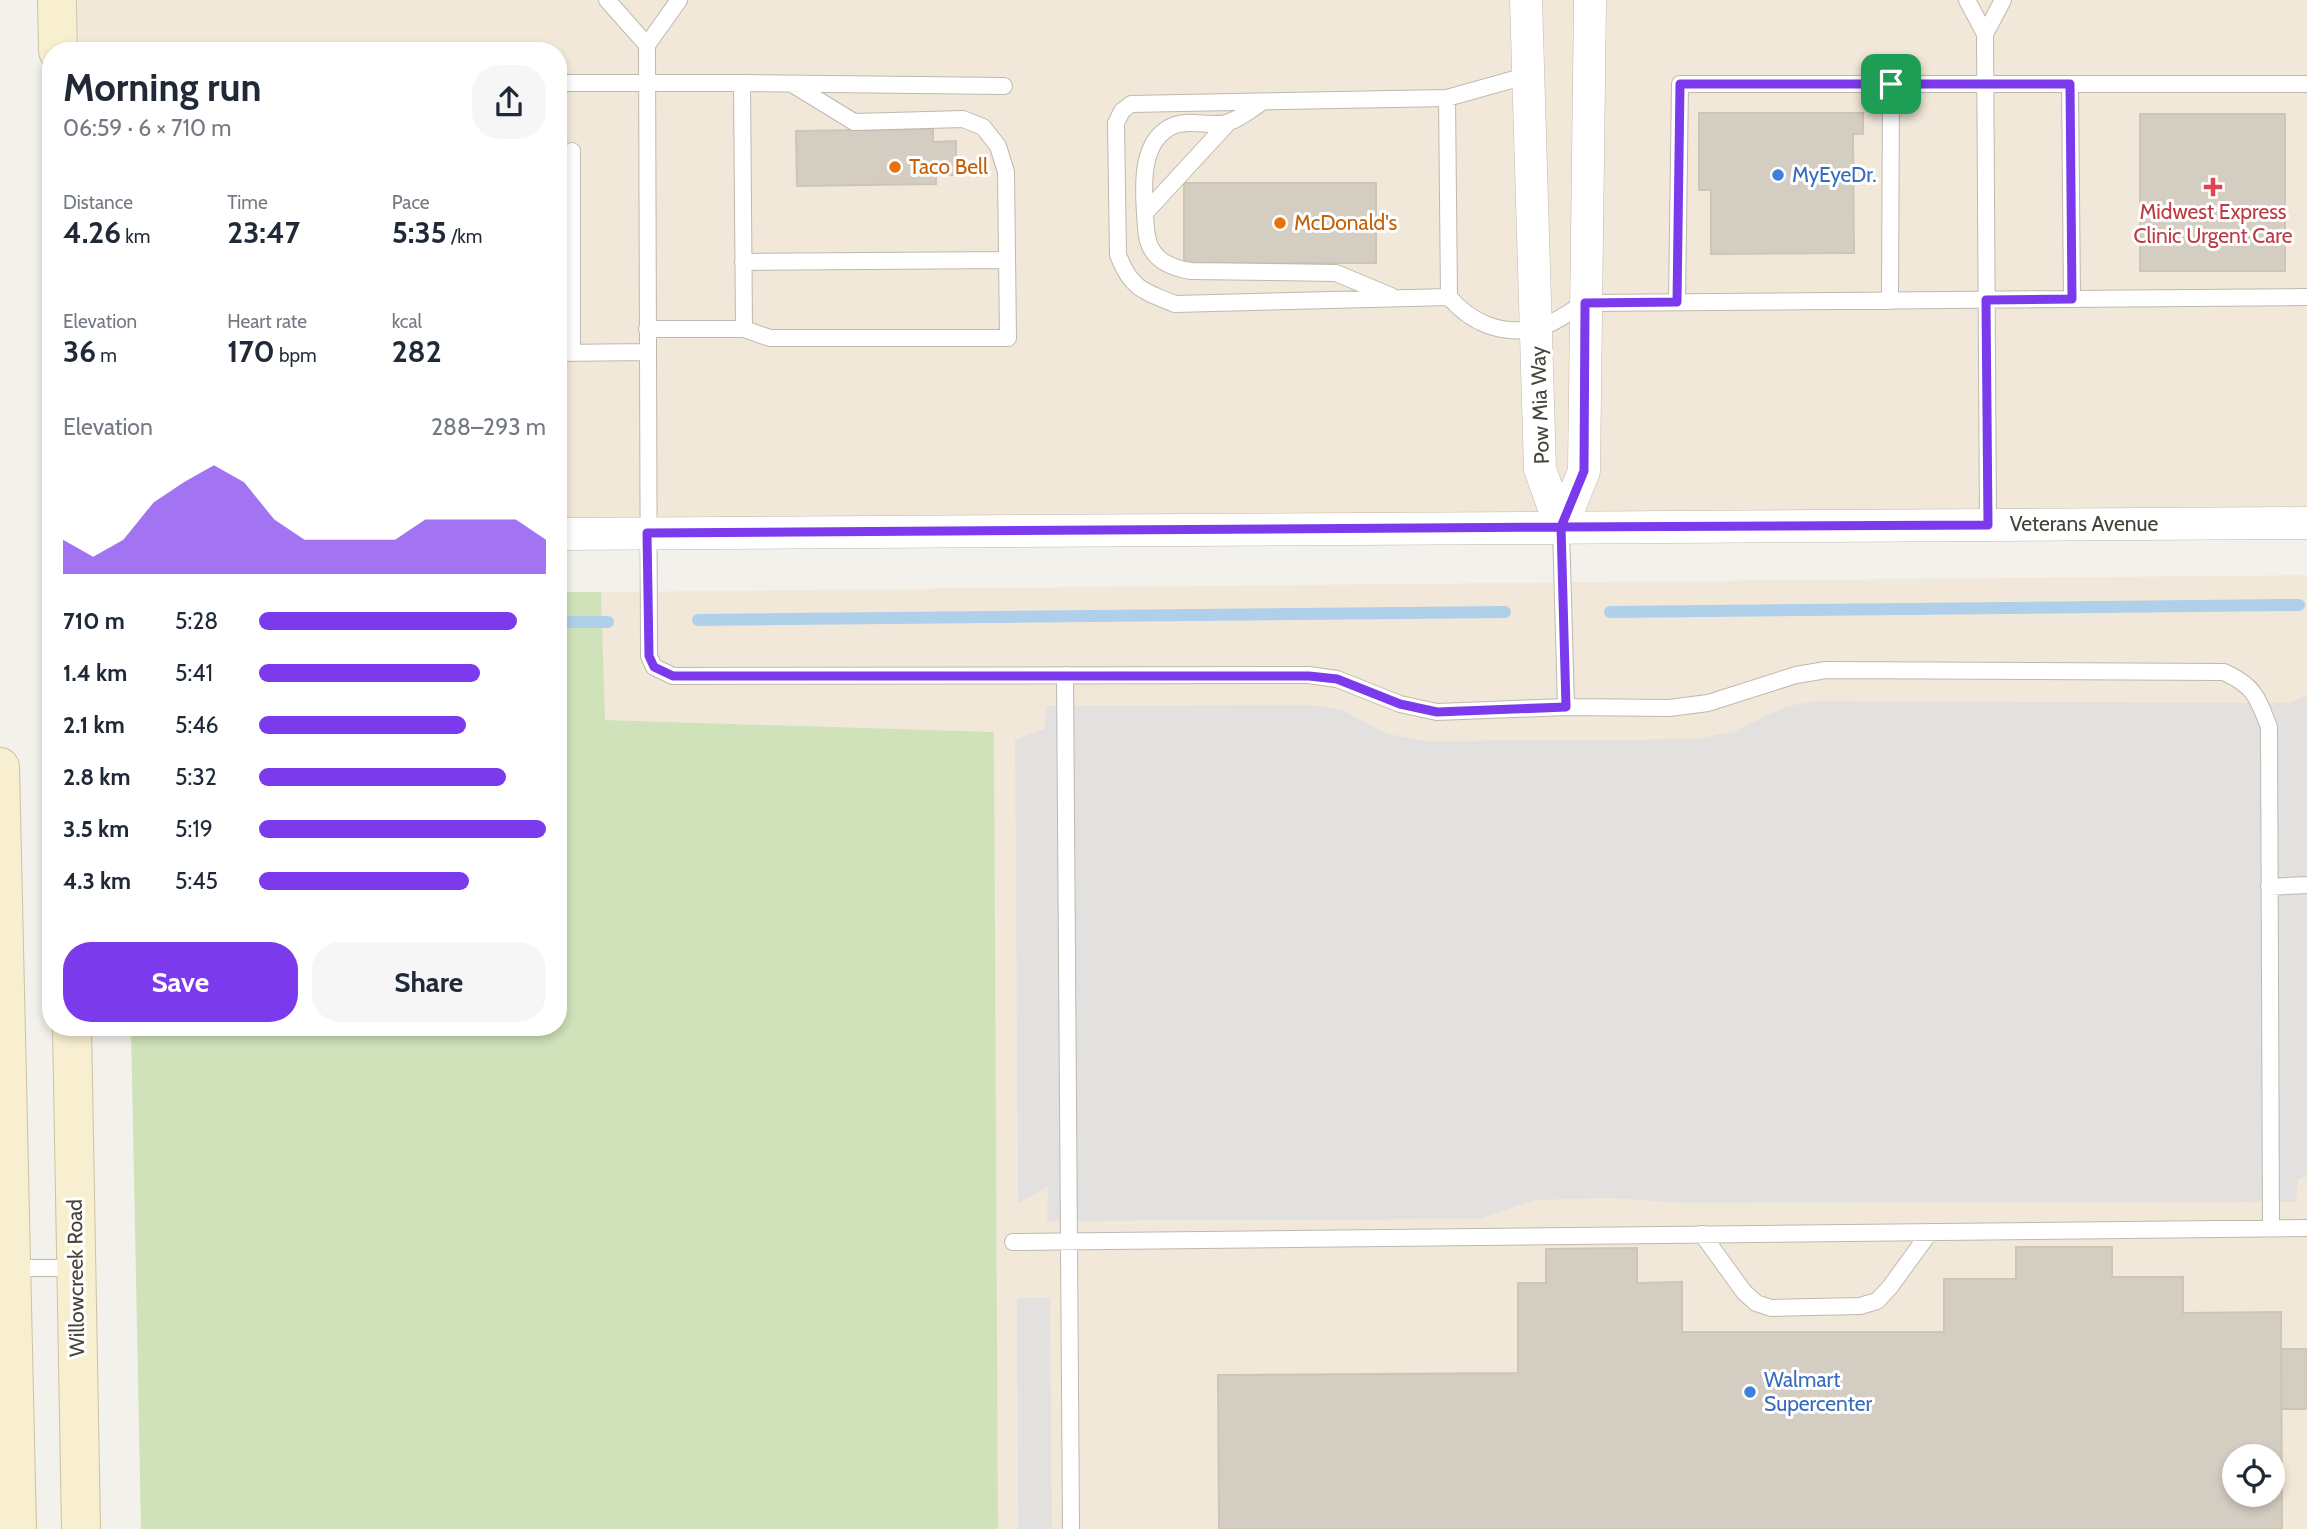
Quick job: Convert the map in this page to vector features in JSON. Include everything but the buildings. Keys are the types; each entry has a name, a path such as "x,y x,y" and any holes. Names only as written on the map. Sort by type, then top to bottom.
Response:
{"street":[{"path":"57,0 58,42"},
{"name":"Pow Mia Way","path":"1526,0 1538,328 1540,469 1561,527"},
{"name":"Pow Mia Way","path":"1561,527 1584,471 1590,0"},
{"name":"Veterans Avenue","path":"567,534 2307,523"},
{"path":"0,767 6,1268 17,1529"},
{"name":"Willowcreek Road","path":"72,1036 81,1529"}],"lane":[{"path":"607,0 647,44"},
{"path":"679,0 647,44 647,533 649,656 654,667 673,676 1309,676 1337,679 1400,704 1437,712 1566,707 1669,708 1708,703 1796,675 1826,670 2224,672 2246,682 2259,702 2269,727 2271,1228"},
{"path":"1968,0 1985,34 1988,525"},
{"path":"1985,34 2003,0"},
{"path":"1449,297 1175,304 1136,288 1125,274 1118,255 1116,123 1122,111 1131,104 1447,98 1529,75"},
{"path":"567,83 1004,86"},
{"path":"742,83 744,329"},
{"path":"647,329 744,329 770,338 1007,338 1006,172 998,146 983,127 963,119 854,122 792,84"},
{"path":"1677,302 1680,84 2307,84"},
{"path":"1890,300 1891,84"},
{"path":"2070,84 2072,299"},
{"path":"1447,98 1449,297 1463,313 1480,323 1504,330 1538,328 1585,303 2307,297"},
{"path":"1145,213 1228,123 1264,102"},
{"path":"1228,123 1175,125 1162,134 1148,155 1143,185 1146,240 1157,259 1173,268 1191,271 1336,273 1397,299"},
{"path":"567,295 572,151"},
{"path":"744,262 1006,260"},
{"path":"567,353 647,352"},
{"path":"1561,527 1566,707"},
{"path":"1065,676 1071,1529"},
{"path":"2269,887 2307,885"},
{"path":"1013,1242 2307,1228"},
{"path":"1702,1234 1744,1293 1756,1303 1771,1308 1860,1306 1877,1301 1930,1232"},
{"path":"6,1268 76,1268"}],"shaded area":[{"path":"78,0 2307,0 2307,510 567,519 567,42 79,42"},
{"path":"2307,575 2307,1529 998,1529 994,732 604,720 601,592"},
{"path":"2307,695 2307,1176 2298,1180 2296,1202 1681,1203 1611,1198 1535,1200 1479,1219 1047,1221 1048,1187 1018,1203 1015,740 1044,729 1047,706 1312,705 1342,710 1388,734 1427,741 1698,739 1734,731 1787,706 1818,701 2291,703"},
{"path":"1017,1298 1050,1298 1052,1529 1018,1529"}],"green space":[{"path":"567,592 601,592 605,720 994,732 998,1529 141,1529 131,1036 567,1036"}],"waterway":[{"path":"1610,612 2299,605"},
{"path":"698,620 1505,612"},
{"path":"567,622 608,622"}],"place":[{"name":"Taco Bell","path":"895,167"},
{"name":"MyEyeDr.","path":"1778,175"},
{"name":"Midwest Express Clinic Urgent Care","path":"2213,187"},
{"name":"McDonald's","path":"1280,223"},
{"name":"Walmart Supercenter","path":"1750,1392"}],"route":[{"path":"1891,84 1680,84 1677,302 1585,303 1584,471 1561,527 647,533 649,656 654,667 673,676 1309,676 1337,679 1400,704 1437,712 1566,707 1561,527 1988,525 1986,300 2072,299 2070,84 1891,84"}]}
